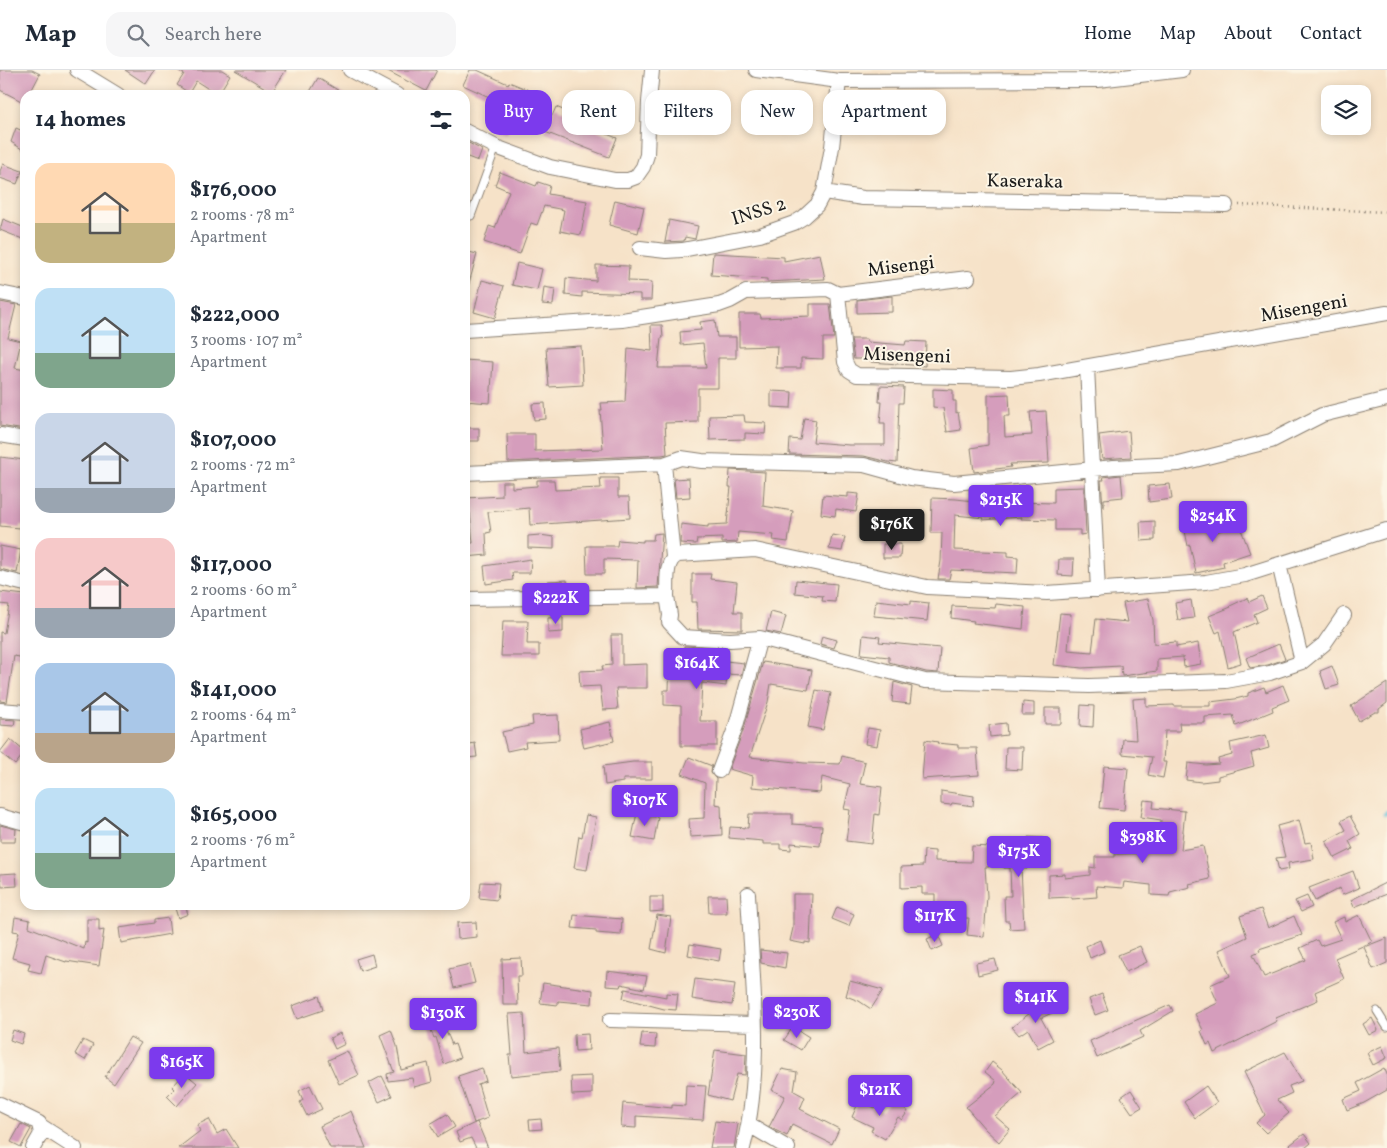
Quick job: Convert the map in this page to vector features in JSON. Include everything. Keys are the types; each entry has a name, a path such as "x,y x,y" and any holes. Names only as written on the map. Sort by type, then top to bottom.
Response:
{"street":[{"path":"77,70 110,90"},
{"path":"350,70 388,90"},
{"path":"470,133 496,147 550,167 615,180 628,180 636,177 643,167 647,155 652,70"},
{"path":"756,70 839,81 1098,80 1182,70"},
{"name":"INSS 2","path":"640,248 666,251 682,250 760,234 794,223 804,217 817,205 824,192 832,147 839,81"},
{"name":"Kaseraka","path":"824,192 863,198 1226,205"},
{"name":"Misengi","path":"838,294 968,278"},
{"path":"470,330 622,320 719,305 746,292 758,290 828,289 838,294"},
{"path":"0,293 20,297"},
{"name":"Misengeni","path":"838,294 844,362 849,370 857,375 1011,378 1039,375 1387,313"},
{"path":"1087,367 1098,590"},
{"path":"470,473 664,464 681,458 702,461 864,466 911,478 954,482 1180,464 1271,441 1322,415 1387,399"},
{"path":"0,435 20,438"},
{"path":"664,464 673,557"},
{"path":"1344,616 1324,644 1302,662 1270,673 1226,681 1089,686 925,681 760,638 730,640 683,637 669,622 670,615 667,596 668,564 673,557 678,555 755,550 939,588 1047,593 1206,582 1245,575 1387,530"},
{"path":"1278,564 1302,662"},
{"path":"0,578 20,583"},
{"path":"470,599 667,596"},
{"path":"719,772 736,726 760,638"},
{"path":"0,710 20,712"},
{"path":"0,816 20,821"},
{"path":"743,1148 749,1125 754,1088 754,1024 748,894"},
{"path":"610,1020 754,1024"},
{"path":"0,1104 39,1122 41,1126 75,1148"},
{"path":"749,1125 788,1148"},
{"path":"33,1148 41,1134 41,1126"}],"lane":[{"path":"471,216 496,147"},
{"path":"1377,1011 1387,1028"}],"path":[{"path":"1226,205 1387,212"}],"building":[{"path":"0,70 32,70 40,74 32,90 20,90 20,100 0,90"},
{"path":"125,70 155,70 146,84"},
{"path":"177,70 222,70 230,75 221,90 210,90 196,81 191,90 184,90 177,85 184,74"},
{"path":"235,70 286,70 273,90 269,90"},
{"path":"386,70 437,70 427,90"},
{"path":"470,70 477,70 508,84 509,82 529,90 485,90 485,95 463,85"},
{"path":"318,78 338,90 311,90"},
{"path":"556,107 562,110 562,135 609,135 617,138 609,157 552,135 552,116"},
{"path":"16,128 20,130 20,148 11,142"},
{"path":"470,144 482,150 478,161 470,158"},
{"path":"3,164 20,170 17,184 0,178"},
{"path":"500,172 536,186 538,182 550,186 548,194 587,201 581,235 560,231 564,210 544,206 537,225 531,223 520,254 484,242 489,226 495,228 509,191 495,185"},
{"path":"615,200 644,207 638,233 609,225"},
{"path":"3,219 20,226 20,238 0,230"},
{"path":"669,220 698,226 695,239 685,237 684,241 665,242"},
{"path":"470,252 477,254 470,280"},
{"path":"713,253 784,257 784,261 820,254 825,279 767,282 767,279 711,275"},
{"path":"517,263 542,269 537,290 512,285"},
{"path":"596,265 629,266 628,281 652,282 651,300 640,300 640,294 582,292 582,297 565,295 566,278 596,281"},
{"path":"482,280 504,286 495,318 474,312"},
{"path":"544,287 555,289 553,305 542,304"},
{"path":"892,296 892,312 857,313 857,300"},
{"path":"0,302 16,305 8,338 20,341 15,368 20,369 20,429 0,426"},
{"path":"810,304 830,304 834,338 823,338 823,359 801,358 801,368 776,368 777,346 739,347 739,314 760,314 761,318 810,316"},
{"path":"715,320 717,337 736,337 736,358 718,358 718,388 698,388 698,422 665,423 667,454 508,462 507,434 535,434 535,451 603,449 601,403 625,402 628,348 652,351 651,325 662,325 663,338 661,338 658,368 706,368 703,343 681,345 680,332 701,330 700,322"},
{"path":"851,339 866,339 867,342 905,345 906,341 926,342 925,366 871,362 871,359 854,359"},
{"path":"581,346 583,385 549,387 546,348"},
{"path":"470,360 493,362 490,403 470,401"},
{"path":"880,386 904,387 903,403 899,403 897,463 864,456 789,454 790,439 800,440 804,418 816,420 813,442 885,445 885,423 880,423 882,402 879,402"},
{"path":"933,389 953,390 953,401 956,401 956,413 958,412 961,430 947,432 943,408 933,407"},
{"path":"771,391 792,392 791,408 771,407"},
{"path":"1009,394 1010,416 1004,416 1005,437 1032,435 1030,412 1046,411 1049,463 1010,464 1011,467 974,472 971,448 988,445 988,395"},
{"path":"545,403 546,419 534,420 532,404"},
{"path":"744,415 745,422 766,423 765,434 745,433 745,439 710,440 709,416"},
{"path":"470,428 479,428 479,441 470,441"},
{"path":"1129,431 1131,457 1102,459 1099,435"},
{"path":"0,457 20,459 20,528 0,526"},
{"path":"730,470 765,472 763,506 793,511 788,542 773,540 774,535 738,532 737,542 722,543 722,538 697,539 696,544 680,543 681,524 708,527 708,525 727,524 731,487 729,487"},
{"path":"1121,475 1123,497 1104,499 1103,507 1101,480 1104,480 1103,477"},
{"path":"600,478 618,478 618,497 629,497 630,518 530,525 529,508 488,512 491,532 486,533 487,555 470,557 470,543 473,543 470,498 502,496 502,482 512,482 512,488 537,486 537,480 554,480 555,490 601,488"},
{"path":"689,478 690,497 676,498 674,479"},
{"path":"1170,484 1172,499 1149,502 1148,486"},
{"path":"1084,487 1086,534 1080,535 1080,530 1055,530 1055,520 1021,519 1022,517 983,520 984,518 955,515 954,550 1008,552 1008,556 1018,557 1017,573 951,570 949,579 938,579 942,533 931,533 932,498 992,503 1054,503 1054,488"},
{"path":"848,493 859,494 856,512 836,509 835,516 821,514 823,495 848,497"},
{"path":"1213,515 1216,532 1239,524 1250,553 1223,562 1224,567 1196,573 1183,521"},
{"path":"1155,521 1155,540 1141,541 1140,522"},
{"path":"662,533 658,587 637,588 638,560 604,559 604,574 587,574 586,546 617,546 618,540 643,542 643,540 653,540 654,534"},
{"path":"832,535 845,537 842,551 829,549"},
{"path":"528,536 554,537 554,549 528,548"},
{"path":"883,544 901,544 900,558 883,558"},
{"path":"0,546 20,550 17,573 0,569"},
{"path":"531,559 530,573 512,573 513,580 486,584 484,566"},
{"path":"1059,559 1074,559 1073,576 1058,575"},
{"path":"692,574 711,574 710,579 737,582 734,612 742,612 742,630 698,629 697,602 692,602"},
{"path":"567,580 568,589 548,589 548,581"},
{"path":"796,580 837,584 835,602 822,601 823,596 795,593"},
{"path":"0,592 20,594 20,657 14,656 7,702 0,701 0,632 4,633 9,605 0,604"},
{"path":"1262,596 1267,608 1254,614 1257,622 1234,632 1241,663 1228,667 1220,631 1216,633 1209,616 1247,598 1249,602"},
{"path":"1148,599 1153,620 1154,644 1176,642 1176,647 1198,643 1201,664 1184,667 1183,657 1157,659 1157,671 1122,676 1121,666 1082,668 1054,665 1060,613 1071,614 1068,650 1092,652 1096,619 1127,622 1123,603"},
{"path":"876,600 911,604 911,601 929,603 927,621 874,616"},
{"path":"1191,600 1194,618 1178,620 1175,603"},
{"path":"996,604 1025,607 1023,629 973,623 974,621 951,618 952,606 995,608"},
{"path":"771,612 786,616 781,634 766,631"},
{"path":"563,617 563,632 548,633 548,618"},
{"path":"503,621 528,621 527,644 539,644 539,656 501,656"},
{"path":"611,635 622,635 622,665 647,664 647,688 616,688 618,709 603,710 600,686 580,687 579,671 603,670 602,666 612,665"},
{"path":"863,635 880,637 879,642 940,648 938,673 926,672 889,662 889,657 861,654"},
{"path":"822,636 837,640 834,648 820,644"},
{"path":"1279,644 1285,659 1268,665 1250,668 1246,658"},
{"path":"684,646 728,649 726,661 744,663 741,675 727,674 726,686 702,683 700,721 717,721 717,746 681,746 681,706 664,705 664,690 669,690 670,657 684,657"},
{"path":"763,662 812,670 808,690 771,684 768,702 750,757 804,763 840,764 842,756 865,762 860,784 882,787 879,815 875,814 872,844 846,841 850,810 844,809 850,784 822,777 820,793 752,787 753,776 729,769 744,728"},
{"path":"1332,666 1339,685 1326,689 1320,671"},
{"path":"894,682 912,687 910,704 892,702"},
{"path":"1387,683 1387,703 1379,709 1379,712 1375,712 1359,721 1351,706"},
{"path":"1283,685 1289,700 1272,707 1273,711 1236,726 1233,715 1205,717 1205,723 1179,723 1180,731 1165,731 1163,762 1166,762 1163,778 1148,775 1152,757 1122,754 1123,739 1136,740 1133,699 1146,698 1146,706 1210,706 1210,702 1248,696 1248,693 1264,687 1266,692"},
{"path":"816,690 831,693 823,730 808,727"},
{"path":"1023,702 1034,703 1034,715 1022,715"},
{"path":"1081,705 1094,706 1093,727 1080,726"},
{"path":"1045,708 1061,708 1061,724 1045,724"},
{"path":"558,715 559,740 525,742 526,747 507,751 502,732 533,725 532,716"},
{"path":"0,719 15,720 14,726 0,725"},
{"path":"610,722 614,741 584,748 580,729"},
{"path":"1006,723 1007,735 990,737 989,725"},
{"path":"868,728 880,730 877,746 865,744"},
{"path":"1266,735 1269,748 1251,753 1254,766 1218,776 1218,780 1201,782 1186,780 1188,763 1219,764 1218,759 1232,755 1230,743"},
{"path":"10,739 20,748 20,758 15,765 0,752"},
{"path":"925,740 958,745 958,748 977,748 979,775 922,779"},
{"path":"475,743 477,757 470,758 470,744"},
{"path":"1006,747 1023,747 1022,770 1005,769"},
{"path":"689,757 712,766 711,773 716,779 715,804 721,805 722,835 690,837 689,819 704,818 705,783 682,774"},
{"path":"633,762 652,762 652,779 623,779 623,782 605,785 603,766"},
{"path":"1104,766 1128,768 1124,810 1100,808"},
{"path":"941,791 974,796 973,806 952,803 951,805 941,804"},
{"path":"1144,800 1154,801 1153,808 1185,811 1181,850 1203,846 1210,879 1189,884 1190,887 1170,892 1169,896 1151,895 1151,885 1124,882 1123,888 1096,886 1097,897 1049,898 1049,875 1065,874 1065,878 1090,875 1090,867 1095,868 1095,857 1115,857 1115,854 1142,853 1144,839 1160,841 1161,820 1141,817"},
{"path":"637,813 658,817 654,841 632,837"},
{"path":"749,814 792,814 792,824 822,826 820,846 791,843 791,850 780,849 780,844 763,844 763,841 729,838 730,827 748,828"},
{"path":"586,815 596,817 587,870 574,868 579,836 582,837"},
{"path":"1350,816 1360,834 1349,841 1353,849 1335,858 1326,841 1346,830 1341,821"},
{"path":"1299,820 1305,843 1311,842 1314,859 1288,863 1289,869 1279,871 1276,858 1285,857 1277,826"},
{"path":"0,825 16,829 15,842 0,842"},
{"path":"1028,837 1043,838 1041,862 1027,862 1027,869 1021,868 1024,928 1010,929 1009,921 1005,921 1004,896 1011,896 1010,868 1004,868 1003,847 1027,849"},
{"path":"972,846 990,847 989,867 985,867 987,896 984,937 967,935 969,918 935,919 935,894 922,894 922,887 901,888 901,867 923,866 924,850 935,851 935,861 971,862"},
{"path":"1353,871 1359,888 1342,895 1340,888 1315,901 1309,888"},
{"path":"16,873 17,886 2,887 0,874"},
{"path":"481,882 499,883 497,900 479,898"},
{"path":"1387,882 1387,894 1354,907 1351,900"},
{"path":"793,894 812,894 810,943 790,941 793,928"},
{"path":"708,896 726,896 727,913 709,913"},
{"path":"1307,896 1312,907 1301,912 1295,901"},
{"path":"650,897 663,897 663,911 650,912"},
{"path":"837,907 854,914 849,926 832,919"},
{"path":"1261,909 1268,928 1294,916 1302,935 1259,949 1260,951 1253,954 1264,977 1306,960 1300,948 1317,940 1320,946 1341,939 1333,922 1344,917 1345,922 1359,915 1372,942 1335,958 1344,979 1315,992 1318,1000 1276,1018 1277,1021 1214,1053 1210,1043 1207,1045 1201,1031 1203,1030 1195,1014 1218,1003 1210,985 1230,976 1219,950 1247,937 1240,916"},
{"path":"176,910 187,910 188,914 178,918"},
{"path":"574,915 622,919 621,935 596,933 596,930 572,928"},
{"path":"657,915 671,917 666,953 651,949"},
{"path":"15,917 30,920 29,927 84,949 85,942 87,943 87,919 99,919 99,931 104,930 99,966 66,962 46,955 41,973 28,970 30,963 12,958 19,932 13,931"},
{"path":"168,918 170,934 121,943 119,928 154,923 154,920"},
{"path":"476,922 477,937 458,939 457,923"},
{"path":"938,934 943,946 932,951 927,939"},
{"path":"1387,938 1387,963 1373,969 1364,947"},
{"path":"1100,940 1104,952 1090,958 1086,946"},
{"path":"690,944 721,949 719,961 688,955"},
{"path":"1140,946 1147,962 1126,972 1118,955"},
{"path":"760,950 787,953 785,968 761,963"},
{"path":"372,954 375,966 360,971 356,959"},
{"path":"521,958 522,976 517,976 518,1005 503,1005 502,959"},
{"path":"995,959 998,970 978,975 976,963"},
{"path":"470,964 475,983 454,988 449,969"},
{"path":"607,971 647,976 644,989 621,984 620,987 606,986"},
{"path":"695,979 735,984 732,1005 692,999"},
{"path":"850,981 883,990 871,1009 859,1001 846,996"},
{"path":"543,983 593,990 592,1004 558,1001 558,1005 540,1003"},
{"path":"625,989 666,997 666,993 678,994 676,1010 664,1009 623,998"},
{"path":"1102,994 1108,1010 1095,1015 1089,999"},
{"path":"319,996 323,1010 297,1019 292,1006"},
{"path":"1047,999 1054,1012 1041,1018 1053,1040 1038,1048 1028,1029 1019,1035 1012,1027 1039,1006 1038,1004"},
{"path":"1170,1005 1173,1011 1140,1031 1143,1037 1097,1058 1090,1041"},
{"path":"524,1013 526,1052 558,1048 560,1071 511,1076 509,1055 512,1055 509,1014"},
{"path":"440,1015 452,1045 455,1044 460,1058 444,1064 436,1037 434,1038 427,1020"},
{"path":"1372,1018 1378,1030 1369,1035 1363,1024"},
{"path":"793,1027 809,1037 801,1050 784,1040"},
{"path":"13,1030 24,1034 21,1044 10,1040"},
{"path":"391,1030 397,1046 401,1070 428,1063 432,1082 414,1087 412,1078 388,1081 387,1074 394,1072 380,1035"},
{"path":"340,1033 345,1044 335,1049 330,1038"},
{"path":"642,1033 656,1034 655,1048 640,1047"},
{"path":"588,1034 589,1050 575,1051 574,1035"},
{"path":"130,1037 141,1043 114,1084 105,1077"},
{"path":"83,1040 93,1045 85,1060 75,1054"},
{"path":"1382,1046 1387,1058 1373,1065 1367,1053"},
{"path":"715,1050 746,1054 745,1075 737,1074 730,1101 708,1095"},
{"path":"347,1051 359,1075 339,1084 328,1060"},
{"path":"1285,1052 1302,1081 1289,1086 1292,1093 1277,1100 1289,1113 1266,1133 1256,1123 1265,1115 1244,1072"},
{"path":"992,1062 1002,1070 1022,1093 995,1116 1010,1129 999,1142 966,1107 995,1084 996,1081 985,1072"},
{"path":"482,1068 486,1081 478,1084 488,1118 474,1123 458,1076"},
{"path":"1384,1068 1387,1074 1387,1090 1347,1110 1343,1099 1361,1091 1357,1083"},
{"path":"782,1069 797,1072 794,1091 805,1097 800,1109 839,1129 832,1144 792,1124 787,1136 769,1127 785,1096 772,1090"},
{"path":"185,1073 197,1083 177,1106 167,1096 174,1089 172,1087"},
{"path":"382,1076 392,1096 379,1102 369,1083"},
{"path":"592,1076 592,1094 572,1095 571,1077"},
{"path":"310,1085 322,1109 307,1116 300,1102 303,1100 299,1091"},
{"path":"686,1085 706,1086 703,1120 636,1116 636,1128 621,1127 623,1103 672,1108 672,1105 685,1106"},
{"path":"1206,1086 1217,1102 1195,1118 1184,1102"},
{"path":"1131,1090 1142,1107 1132,1113 1121,1097"},
{"path":"891,1098 908,1111 902,1120 898,1117 885,1139 871,1131 873,1127 852,1117 859,1101 882,1111"},
{"path":"351,1111 366,1148 330,1148 320,1126"},
{"path":"447,1114 455,1127 438,1137 430,1124"},
{"path":"209,1119 217,1134 226,1129 238,1148 178,1148 200,1131 197,1125"},
{"path":"541,1119 542,1129 530,1130 529,1120"},
{"path":"715,1121 738,1124 734,1148 710,1148"},
{"path":"477,1122 488,1148 476,1148 471,1138 460,1142 456,1132"},
{"path":"21,1124 31,1129 21,1147 11,1142"},
{"path":"1304,1134 1311,1143 1305,1148 1286,1148"}]}
